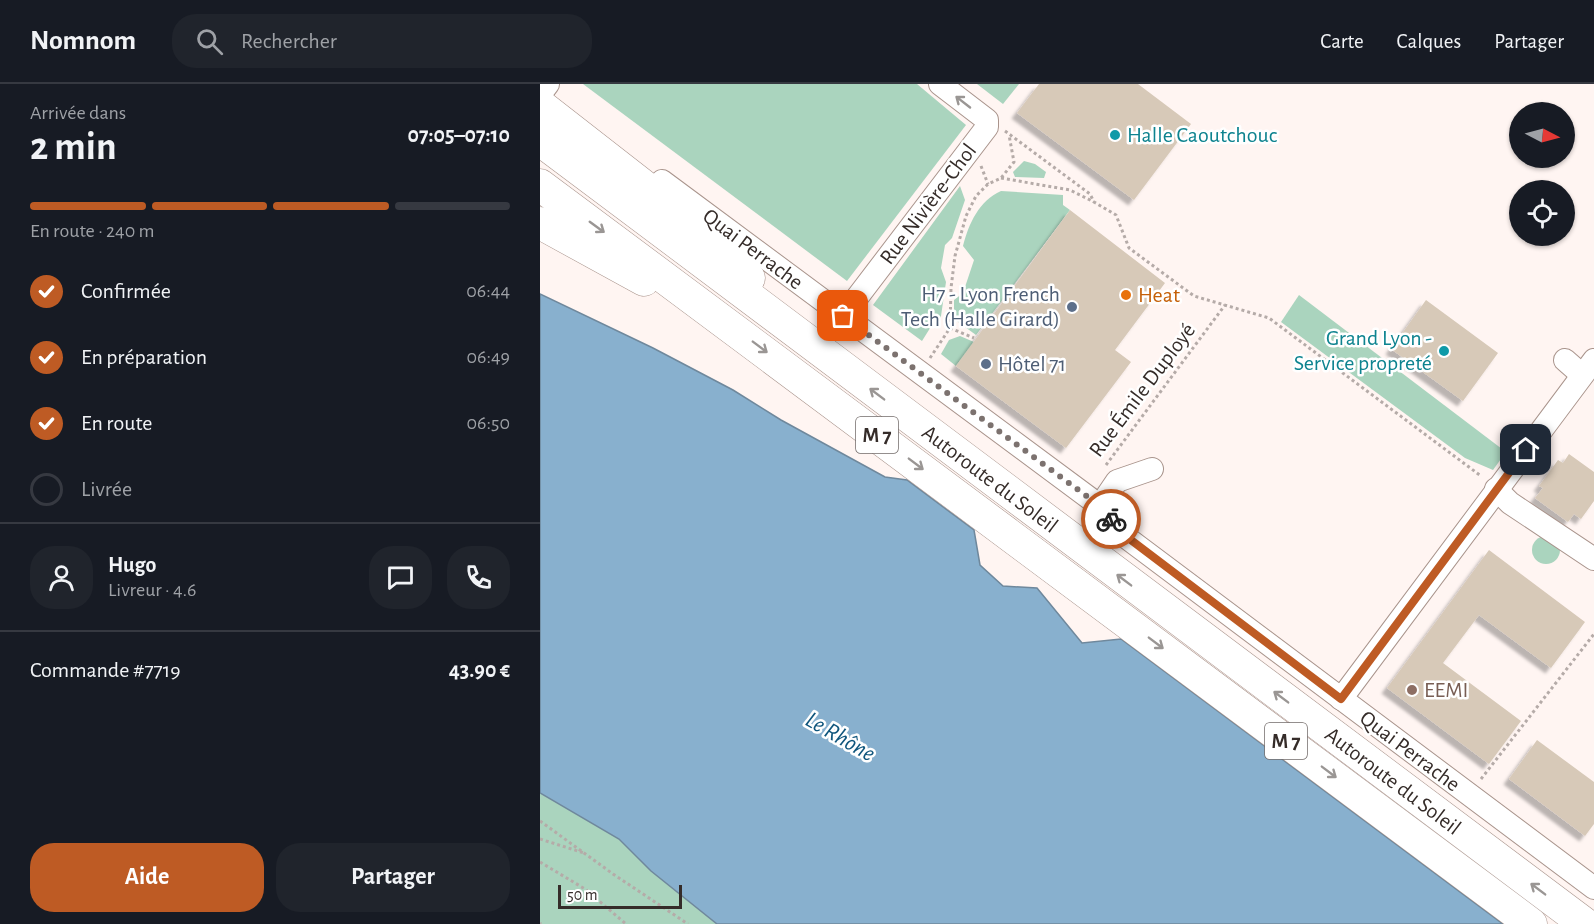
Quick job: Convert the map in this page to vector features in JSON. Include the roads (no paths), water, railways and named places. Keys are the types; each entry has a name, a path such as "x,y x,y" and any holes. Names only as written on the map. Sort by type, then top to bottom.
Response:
{"highway":[{"path":"542,93 690,222 850,373"},
{"name":"Autoroute du Soleil","path":"540,140 1585,924"},
{"name":"Autoroute du Soleil","path":"540,185 1531,924"},
{"path":"540,223 627,272 713,312"}],"street":[{"name":"Rue Nivière-Chol","path":"843,316 987,127 987,120 940,84"},
{"name":"Quai Perrache","path":"542,93 1093,500 1123,534 1594,888"},
{"path":"1341,699 1588,368 1565,360"},
{"path":"1093,500 1117,481 1152,470"},
{"path":"1496,489 1510,503 1594,559"}],"water":[{"name":"Le Rhône","path":"540,294 653,348 733,390 781,420 885,477 907,480 974,530 980,565 1003,586 1037,588 1082,643 1121,639 1503,924 717,924 651,871 619,839 540,793"}],"place":[{"name":"Halle Caoutchouc","path":"1115,135"},
{"name":"Heat","path":"1126,295"},
{"name":"H7 - Lyon French Tech (Halle Girard)","path":"1072,307"},
{"name":"Grand Lyon - Service propreté","path":"1444,351"},
{"name":"Hôtel 71","path":"986,364"},
{"name":"EEMI","path":"1412,690"}]}
